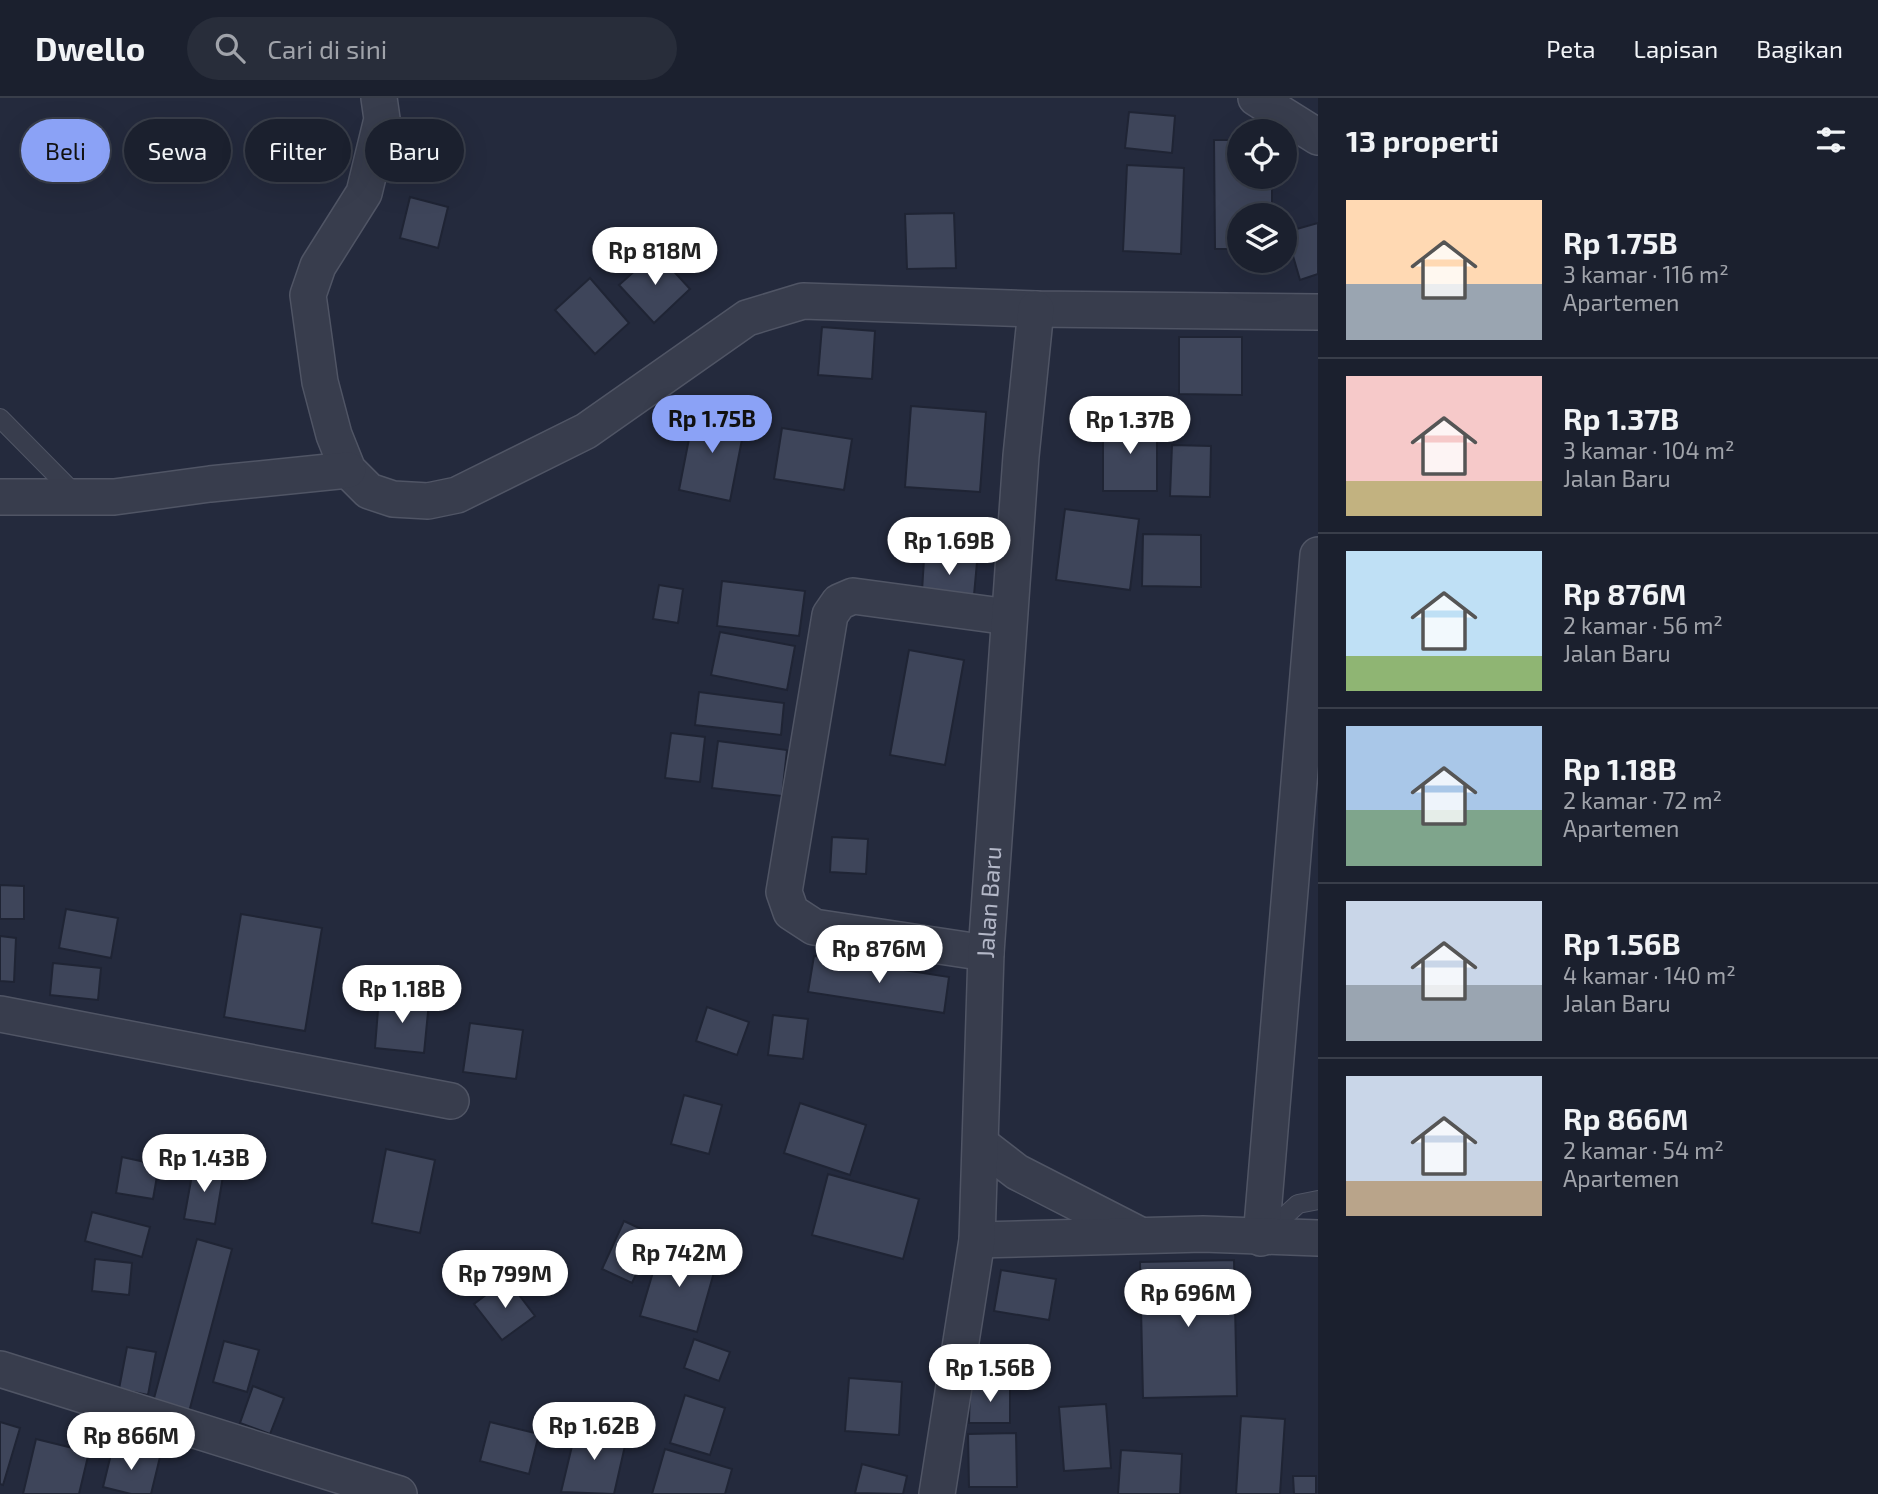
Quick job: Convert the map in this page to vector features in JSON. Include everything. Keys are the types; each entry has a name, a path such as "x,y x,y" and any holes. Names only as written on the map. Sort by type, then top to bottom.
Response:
{"street":[{"path":"379,98 382,119 364,193 318,266 308,295 320,382 334,435 348,470 369,491 393,499 428,501 457,495 586,431 747,318 803,301 1036,309 1318,312"},
{"path":"1256,98 1318,137"},
{"name":"Jalan Baru","path":"937,1494 977,1240 986,953 1009,617 1036,309"},
{"path":"0,497 114,497 348,470"},
{"path":"1261,1238 1318,555"},
{"path":"986,953 814,927 790,912 784,892 830,615 839,602 853,596 1009,617"},
{"path":"0,1014 451,1101"},
{"path":"982,1145 1017,1172 1139,1235"},
{"path":"977,1240 1139,1235 1318,1238"},
{"path":"0,1369 399,1494"}],"lane":[{"path":"0,418 78,497"},
{"path":"1261,1238 1298,1204 1318,1200"}],"building":[{"path":"1129,112 1175,116 1172,153 1125,148"},
{"path":"1214,140 1227,140 1227,189 1272,189 1272,203 1227,203 1227,249 1215,249"},
{"path":"1127,165 1184,168 1181,254 1123,251"},
{"path":"410,197 448,207 438,248 400,238"},
{"path":"954,213 956,268 907,269 905,214"},
{"path":"1318,223 1318,274 1300,280 1297,270 1297,229"},
{"path":"656,252 690,289 654,323 619,285"},
{"path":"590,278 629,323 595,354 555,310"},
{"path":"822,327 875,331 872,379 818,375"},
{"path":"1179,337 1242,337 1242,395 1179,394"},
{"path":"911,406 986,412 980,492 905,487"},
{"path":"695,408 746,419 730,501 679,490"},
{"path":"1103,420 1157,420 1157,491 1103,491"},
{"path":"782,428 852,439 844,490 774,479"},
{"path":"1172,445 1211,446 1210,497 1170,496"},
{"path":"1065,509 1139,519 1130,590 1056,580"},
{"path":"1143,534 1201,535 1201,587 1142,586"},
{"path":"924,559 977,562 974,595 922,591"},
{"path":"722,581 805,591 799,636 717,626"},
{"path":"659,585 683,589 678,623 653,619"},
{"path":"720,632 795,646 787,690 711,675"},
{"path":"909,650 964,660 945,765 890,755"},
{"path":"699,692 784,703 781,735 695,725"},
{"path":"671,733 705,737 700,782 665,778"},
{"path":"718,741 787,750 782,796 712,788"},
{"path":"832,837 868,839 866,874 830,872"},
{"path":"0,885 24,886 24,919 0,919"},
{"path":"66,909 118,918 111,958 59,948"},
{"path":"241,914 322,928 305,1031 224,1017"},
{"path":"0,936 16,938 14,982 0,981"},
{"path":"814,956 949,977 944,1013 808,992"},
{"path":"53,963 101,968 98,1000 50,995"},
{"path":"379,997 429,1002 424,1053 375,1048"},
{"path":"707,1007 749,1022 737,1055 696,1041"},
{"path":"773,1015 808,1019 803,1059 768,1055"},
{"path":"470,1023 523,1030 516,1079 463,1072"},
{"path":"684,1095 722,1105 709,1154 671,1144"},
{"path":"800,1103 866,1125 850,1175 784,1153"},
{"path":"386,1149 435,1160 420,1233 372,1223"},
{"path":"122,1157 159,1165 153,1199 116,1193"},
{"path":"194,1164 224,1170 215,1224 184,1219"},
{"path":"828,1174 919,1199 903,1259 812,1235"},
{"path":"92,1212 150,1227 142,1257 85,1241"},
{"path":"624,1221 654,1235 632,1283 602,1269"},
{"path":"197,1239 232,1249 189,1412 153,1402"},
{"path":"661,1245 717,1262 697,1332 640,1316"},
{"path":"95,1259 132,1263 129,1295 92,1291"},
{"path":"1234,1260 1237,1396 1143,1398 1140,1262"},
{"path":"1001,1270 1056,1279 1049,1320 994,1311"},
{"path":"507,1279 535,1316 502,1340 474,1304"},
{"path":"694,1339 730,1352 719,1381 684,1368"},
{"path":"224,1341 259,1350 247,1392 213,1382"},
{"path":"127,1347 156,1352 148,1395 119,1389"},
{"path":"849,1378 902,1382 899,1435 845,1431"},
{"path":"970,1384 1010,1384 1010,1423 969,1423"},
{"path":"253,1386 284,1398 270,1434 240,1423"},
{"path":"685,1395 725,1408 710,1455 670,1443"},
{"path":"1106,1404 1111,1468 1064,1471 1059,1407"},
{"path":"1241,1416 1285,1419 1280,1494 1236,1494"},
{"path":"0,1422 20,1428 3,1485 0,1484"},
{"path":"490,1422 539,1434 529,1474 480,1461"},
{"path":"577,1425 627,1437 614,1494 561,1492"},
{"path":"1016,1433 1017,1487 969,1487 968,1434"},
{"path":"36,1439 89,1452 79,1494 23,1494"},
{"path":"113,1446 160,1457 151,1494 131,1494 103,1487"},
{"path":"665,1449 732,1469 725,1494 652,1494"},
{"path":"1121,1450 1182,1454 1180,1494 1118,1494"},
{"path":"862,1464 907,1476 903,1494 855,1493"},
{"path":"1293,1476 1316,1476 1316,1494 1294,1494"}]}
